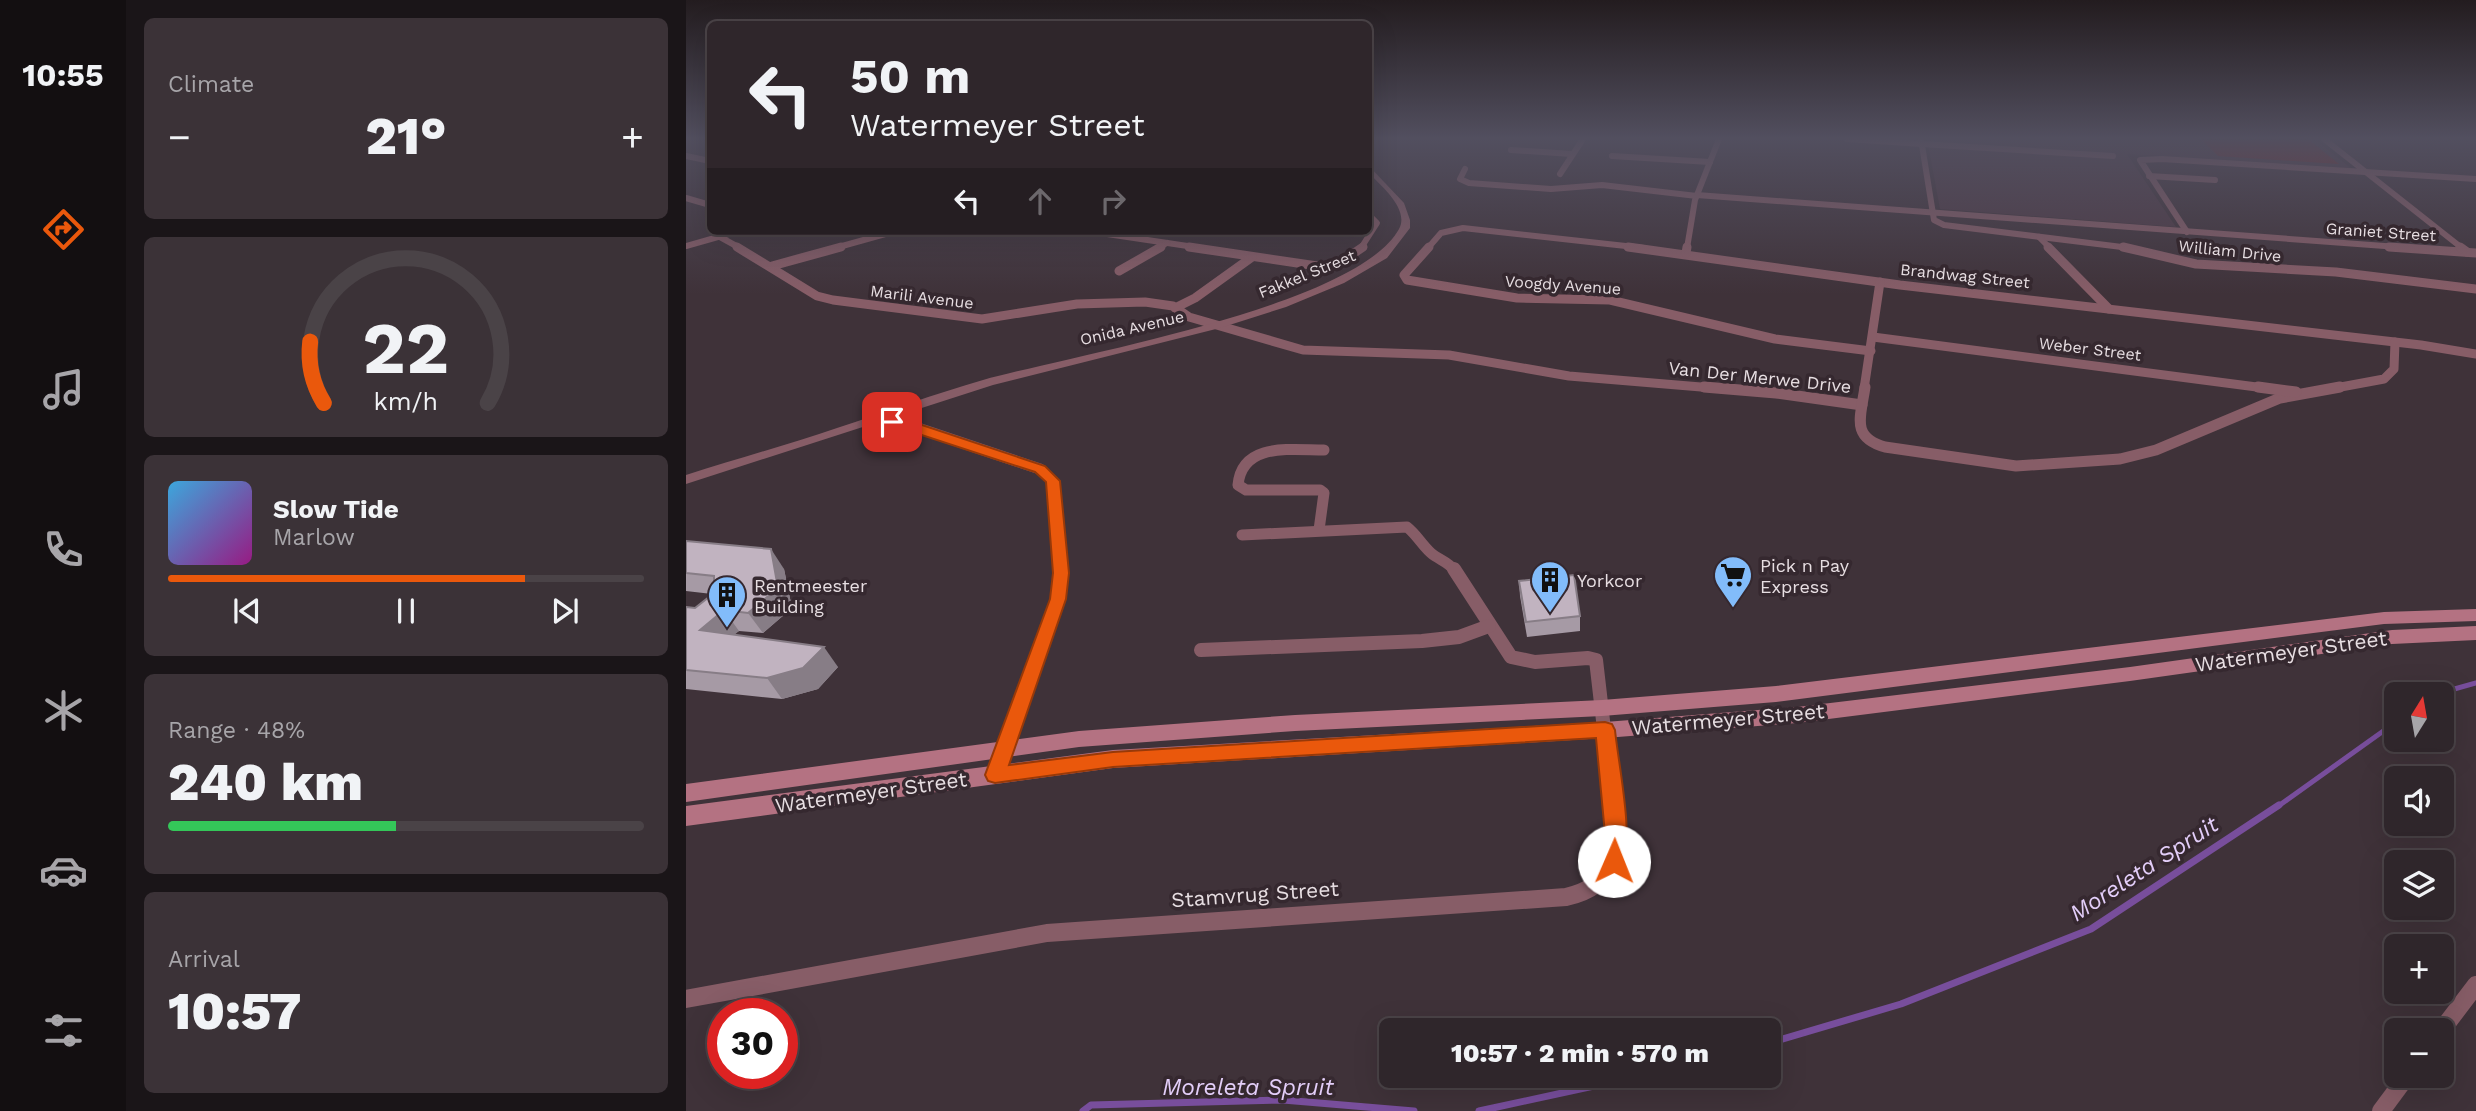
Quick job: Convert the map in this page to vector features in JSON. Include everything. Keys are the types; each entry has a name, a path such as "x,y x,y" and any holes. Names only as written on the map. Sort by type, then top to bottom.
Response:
{"main road":[{"name":"Watermeyer Street","path":"686,816 1113,760 1604,719 2384,618 2476,615"},
{"name":"Watermeyer Street","path":"686,793 1079,739 1281,724 1797,715 2392,637 2476,632"}],"street":[{"name":"Fakkel Street","path":"1215,325 1336,283 1368,267 1392,248 1405,228 1405,214 1389,191"},
{"name":"Graniet Street","path":"1658,191 2472,253"},
{"path":"1686,253 1699,191"},
{"path":"1929,191 1934,220 1941,224"},
{"path":"2159,191 2187,232"},
{"path":"2391,191 2472,253 2476,259"},
{"path":"686,198 707,204"},
{"path":"1114,235 1312,266 1331,265 1359,250 1370,240 1377,223 1372,219"},
{"name":"William Drive","path":"1941,224 2121,246 2196,264 2336,272 2476,289"},
{"name":"Brandwag Street","path":"1452,229 1686,253 1880,282 2395,342 2476,354"},
{"name":"Voogdy Avenue","path":"1452,229 1439,235 1426,253 1405,272 1405,278 1418,283 1517,298 1614,301 1774,339 1871,351"},
{"path":"686,246 726,235"},
{"path":"772,266 882,235"},
{"name":"Marili Avenue","path":"720,237 822,298 949,316 993,318 1103,302 1145,302 1175,308 1182,315 1215,325"},
{"path":"2039,237 2109,309"},
{"path":"1119,271 1167,243"},
{"name":"Onida Avenue","path":"1175,308 1195,298 1252,257"},
{"path":"1862,405 1880,282"},
{"name":"Onida Avenue","path":"688,477 988,382 1161,341 1215,325"},
{"name":"Van Der Merwe Drive","path":"1215,325 1303,350 1448,355 1569,376 1776,393 1862,405 1860,431 1876,444 1969,461 2029,466 2140,455 2269,402 2388,377 2394,369 2395,342"},
{"name":"Weber Street","path":"1873,337 2304,393"},
{"name":"Onida Avenue","path":"798,443 973,383 1025,368 1056,364"},
{"path":"906,424 903,417 911,407"},
{"path":"873,420 906,424 1040,469 1053,481 1061,573 1058,599 995,775"},
{"path":"1319,530 1324,493 1320,490 1246,490 1238,485 1237,479 1244,462 1254,454 1324,450"},
{"path":"1201,650 1422,641 1459,637 1489,626 1451,565 1431,553 1410,528 1401,526 1242,536"},
{"name":"Stamvrug Street","path":"686,999 1047,933 1578,895 1599,885 1614,861 1616,834 1596,660 1518,660 1508,654 1489,626"},
{"path":"2451,1018 2476,985"},
{"path":"2381,1111 2398,1088"}],"shaded area":[{"path":"1937,191 2152,191 2176,227 1940,209"}],"building":[{"path":"686,541 771,549 778,588 748,613 724,610 700,630 824,647 803,668 767,678 686,670 686,607 695,608 714,593 714,576 686,573"},
{"path":"1574,575 1580,616 1526,622 1519,581"}],"waterway":[{"name":"Moreleta Spruit","path":"2454,689 2476,683"},
{"name":"Moreleta Spruit","path":"2277,807 2384,731"},
{"name":"Moreleta Spruit","path":"1781,1039 1901,1004 2091,929 2279,805"},
{"name":"Moreleta Spruit","path":"1479,1111 1585,1088"},
{"name":"Moreleta Spruit","path":"1083,1111 1091,1105 1283,1100 1414,1111"}],"place":[{"name":"Pick n Pay Express","path":"1733,609"},
{"name":"Yorkcor","path":"1550,614"},
{"name":"Rentmeester Building","path":"727,629"}],"route":[{"path":"892,422 906,424 1040,469 1053,481 1061,573 1058,599 995,775 1113,760 1355,743 1605,730 1616,834 1614,861"}]}
